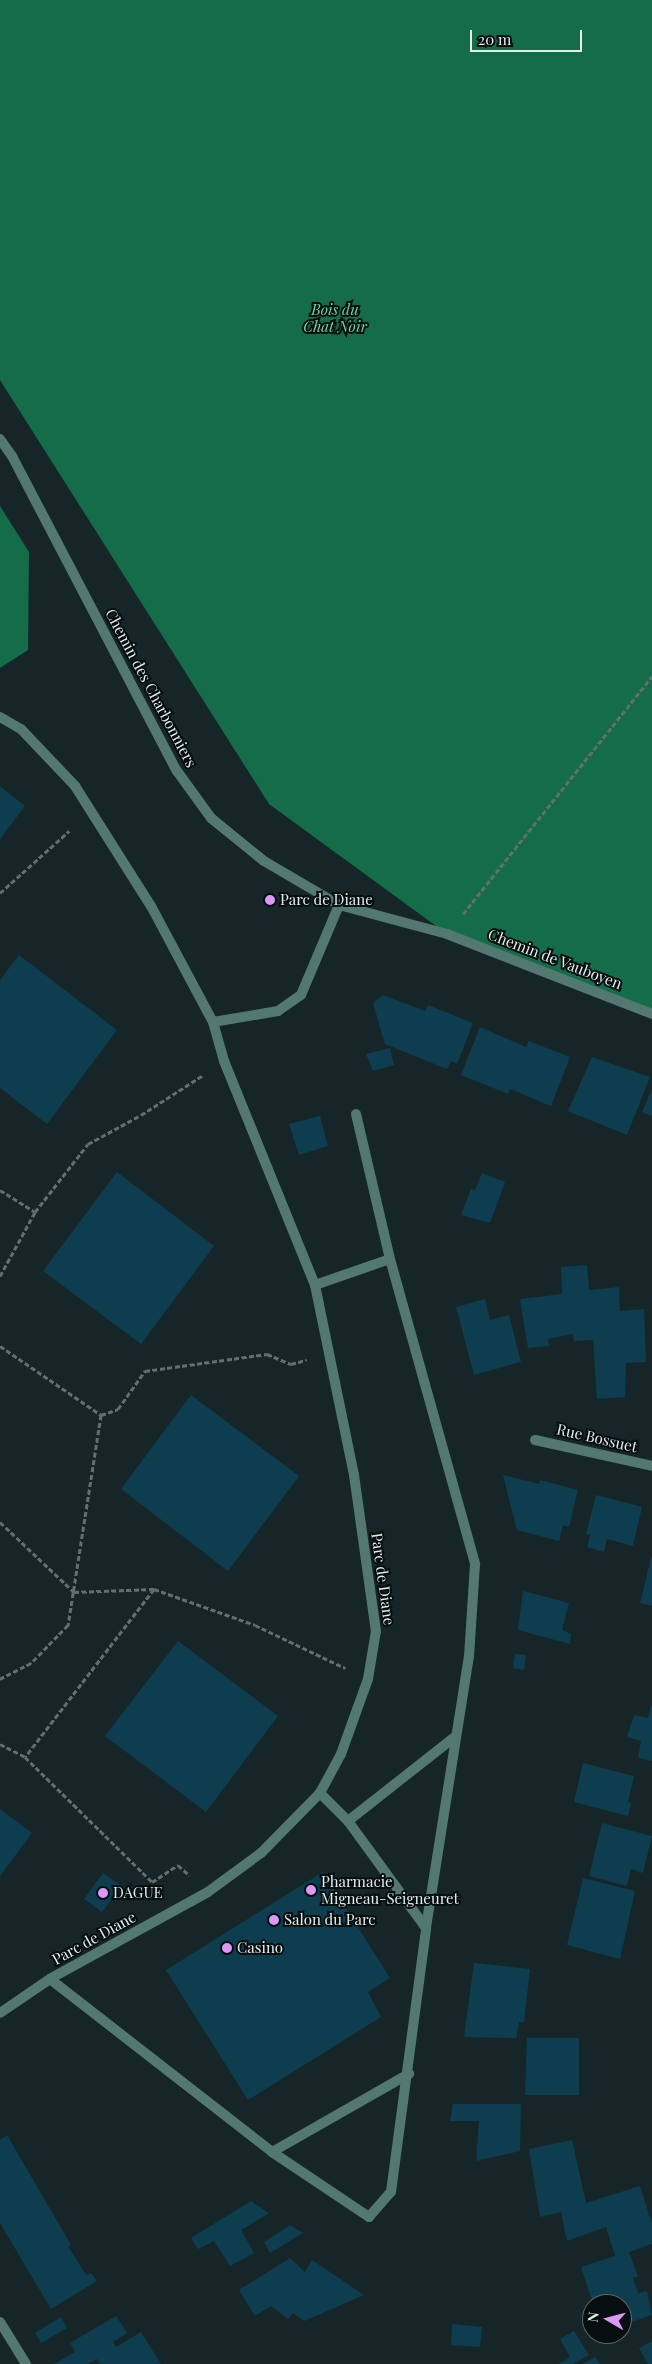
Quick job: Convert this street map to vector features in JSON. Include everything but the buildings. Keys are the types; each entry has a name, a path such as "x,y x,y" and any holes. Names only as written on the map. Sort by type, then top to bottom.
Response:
{"street":[{"name":"Chemin des Charbonniers","path":"0,438 12,456 177,772 211,818 264,861 339,905 447,934"},
{"name":"Parc de Diane","path":"0,717 21,729 75,786 151,906 213,1022 224,1061 315,1285 354,1475 376,1631 368,1679 341,1754 320,1793 261,1853 208,1892 50,1979 0,2013"},
{"path":"213,1022 278,1011 301,995 339,905"},
{"name":"Chemin de Vauboyen","path":"447,934 652,1014"},
{"path":"50,1979 272,2152 370,2217 391,2192 426,1928 469,1656 474,1564 390,1259 356,1114"},
{"path":"315,1285 390,1259"},
{"name":"Rue Bossuet","path":"535,1440 652,1466"},
{"path":"348,1821 456,1736"},
{"path":"320,1793 348,1821 426,1928"},
{"path":"272,2152 408,2074"},
{"path":"0,2322 26,2364"}],"path":[{"path":"447,934 652,676"},
{"path":"0,893 69,831"},
{"path":"0,1276 35,1212 88,1144 141,1115 224,1061"},
{"path":"0,1190 35,1212"},
{"path":"0,1346 101,1415"},
{"path":"101,1415 118,1409 145,1370 268,1354 291,1364 330,1353"},
{"path":"0,1679 31,1663 68,1625 101,1415"},
{"path":"0,1522 74,1592 154,1590 255,1625 368,1679"},
{"path":"25,1757 154,1590"},
{"path":"0,1744 25,1757 152,1882 178,1865 208,1892"}],"green space":[{"name":"Bois du Chat Noir","path":"0,0 652,0 652,1014 447,934 269,804 0,380"},
{"path":"0,506 29,552 28,650 0,668"}],"place":[{"name":"Parc de Diane","path":"270,900"},
{"name":"Pharmacie Migneau-Seigneuret","path":"311,1890"},
{"name":"DAGUE","path":"103,1893"},
{"name":"Salon du Parc","path":"274,1920"},
{"name":"Casino","path":"227,1948"}]}
